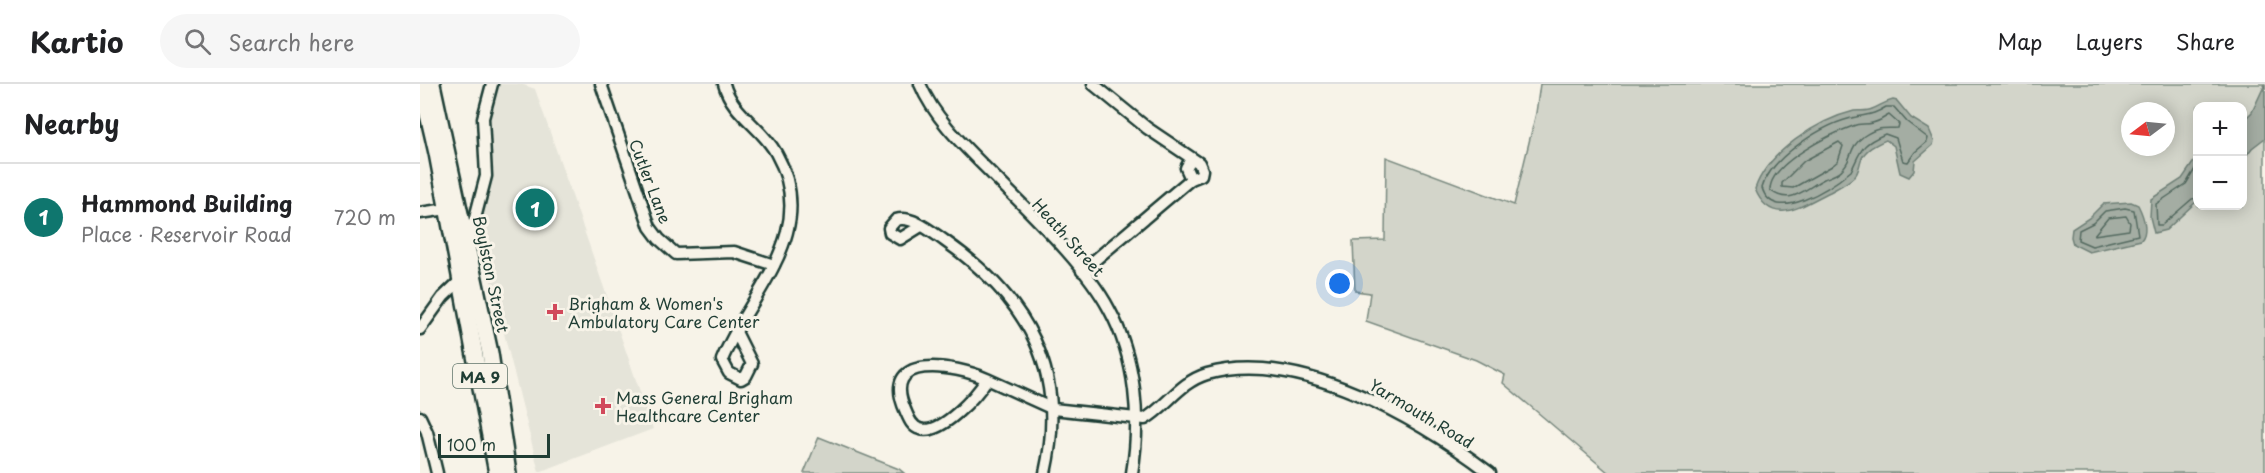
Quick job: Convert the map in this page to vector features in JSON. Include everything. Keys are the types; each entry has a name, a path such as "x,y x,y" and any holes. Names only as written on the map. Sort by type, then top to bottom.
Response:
{"highway":[{"name":"Boylston Street","path":"420,84 425,119 467,246 494,373 508,473"},
{"name":"Boylston Street","path":"432,84 453,206 460,280 497,473"}],"street":[{"path":"467,246 480,203 486,170 483,118 492,84"},
{"name":"Cutler Lane","path":"601,84 655,236 676,254 734,252 774,265"},
{"path":"724,84 739,112 775,151 788,184 790,197 789,228 774,265 736,332"},
{"name":"Heath Street","path":"920,84 940,116 964,146 1082,271 1109,308 1120,333 1128,361 1137,420 1132,473"},
{"path":"1082,271 1191,179 1201,175 1202,170 1199,163 1147,129 1093,84"},
{"path":"420,213 480,203"},
{"path":"921,226 978,267 1018,310 1032,333 1041,355 1053,409 1050,452 1045,473"},
{"path":"420,329 443,297 472,269"},
{"path":"987,379 946,422 931,430 914,427 899,392 901,379 906,373 924,367 953,368 987,379 1053,409 1137,420"},
{"name":"Yarmouth Road","path":"1137,420 1157,412 1183,386 1206,375 1248,370 1276,372 1332,384 1360,393 1401,415 1490,473"},
{"path":"420,417 430,442 437,473"}],"shaded area":[{"name":"Brigham & Women's Ambulatory Care Center","path":"498,84 521,84 535,89 653,429 539,472 479,234 491,179 488,119"},
{"path":"1540,84 2265,84 2265,473 1609,473 1503,383 1505,375 1476,360 1366,321 1370,293 1355,291 1353,241 1385,240 1386,157 1514,205 1536,113"},
{"path":"819,437 899,469 904,473 804,473"}],"water":[{"path":"2265,84 2265,138 2247,155 2247,117 2252,112"},
{"path":"1893,100 1897,101 1911,118 1929,129 1934,141 1933,145 1915,161 1914,171 1909,177 1900,173 1894,146 1886,140 1865,153 1854,177 1810,202 1789,210 1779,211 1770,208 1762,201 1755,189 1761,176 1770,163 1795,140 1840,115 1870,110"},
{"path":"2193,163 2193,205 2166,230 2154,233 2150,217 2151,199 2182,179"},
{"path":"2131,202 2138,205 2143,218 2145,232 2141,240 2089,252 2073,244 2072,229 2089,218 2103,204"}],"place":[{"name":"Hammond Building","path":"535,208"},
{"name":"Brigham & Women's Ambulatory Care Center","path":"555,312"},
{"name":"Mass General Brigham Healthcare Center","path":"603,406"}]}
